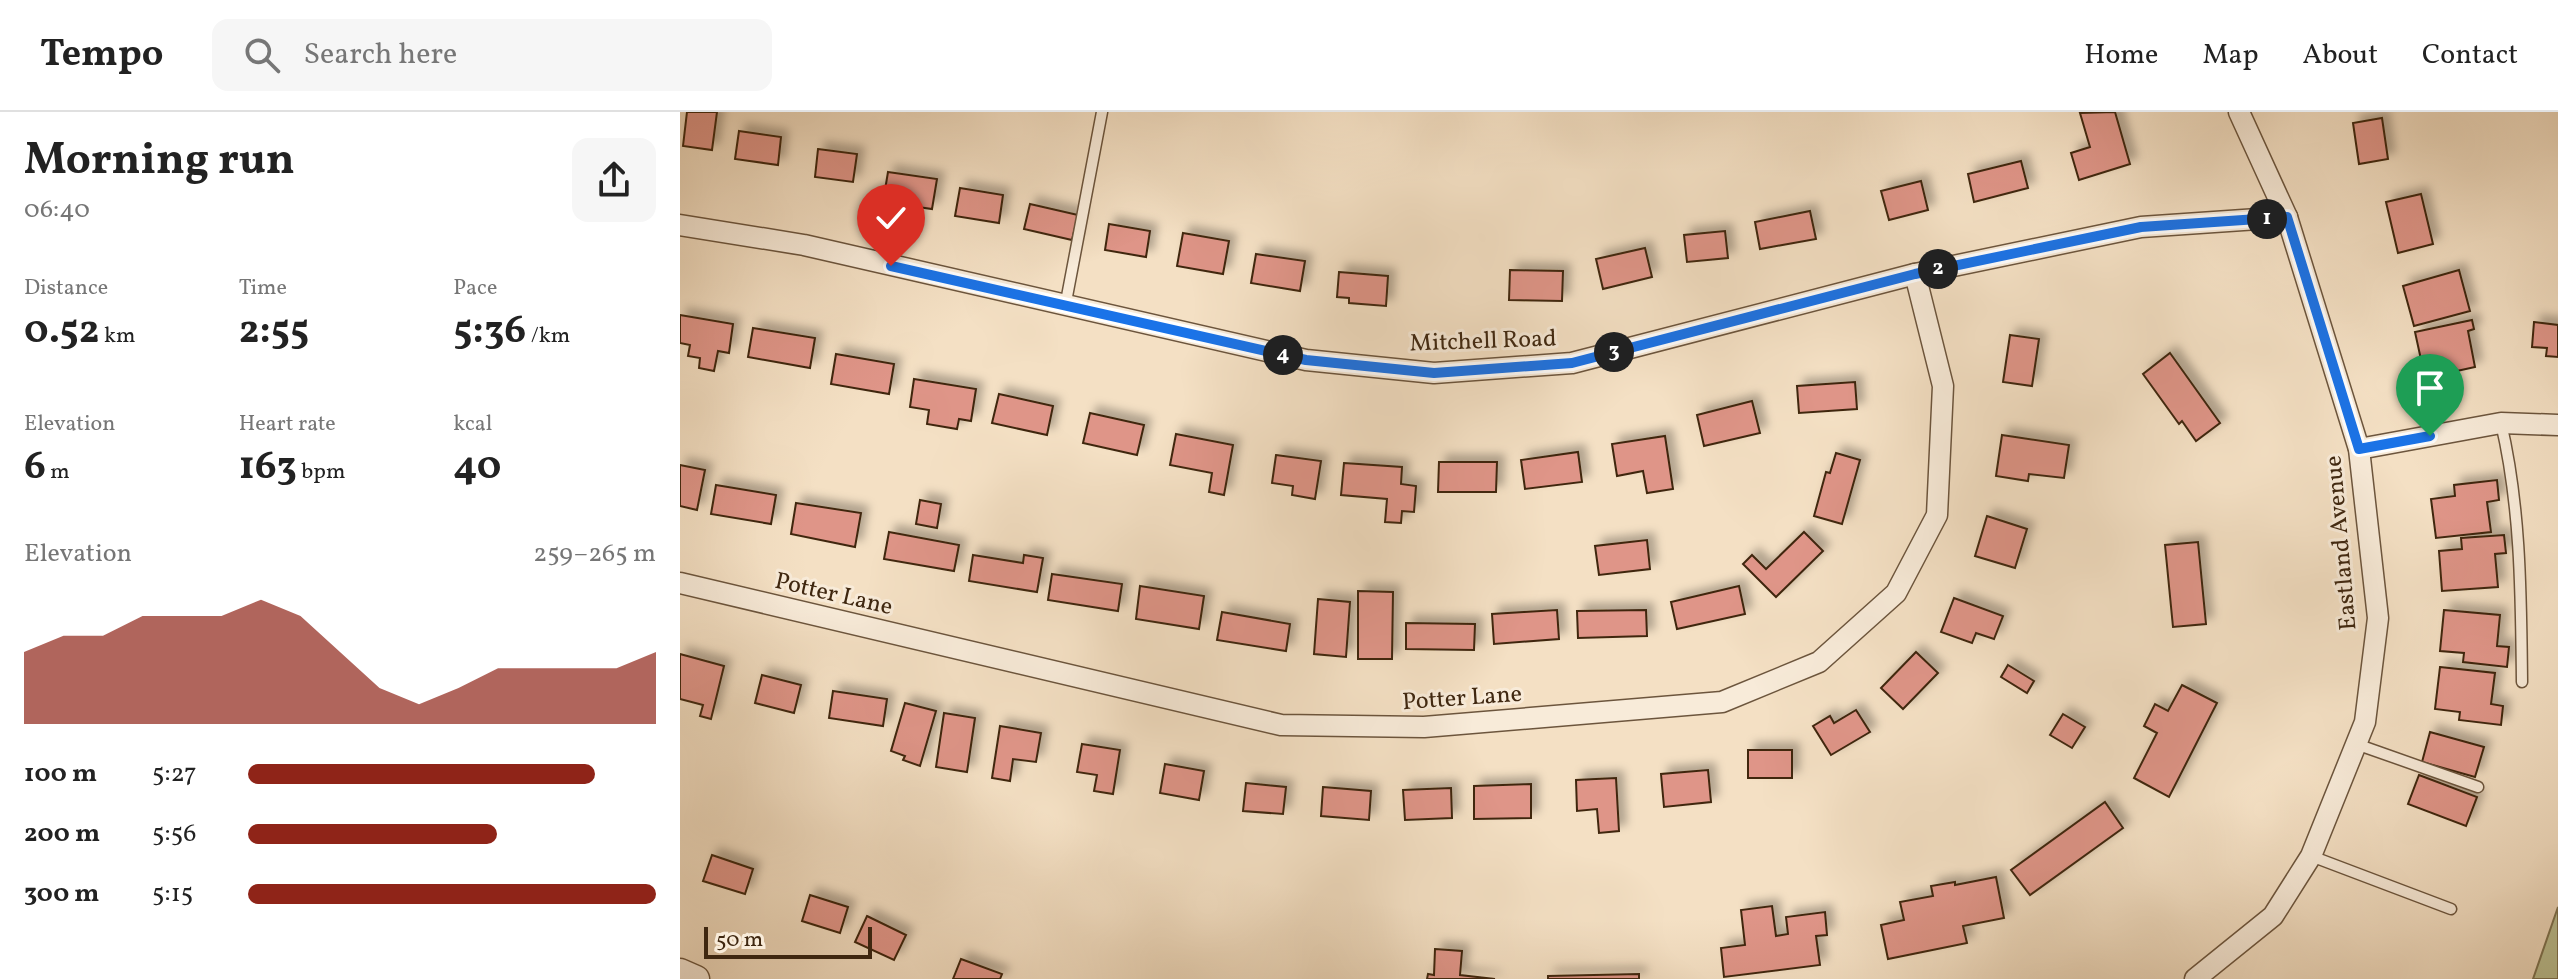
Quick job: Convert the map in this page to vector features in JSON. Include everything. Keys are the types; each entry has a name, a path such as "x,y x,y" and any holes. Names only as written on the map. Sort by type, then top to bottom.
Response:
{"street":[{"name":"Eastland Avenue","path":"2195,979 2273,916 2311,856 2365,722 2378,618 2359,449 2287,217 2239,112"},
{"name":"Mitchell Road","path":"680,225 804,245 1306,360 1434,373 1572,363 1915,274 2141,227 2287,217"},
{"name":"Potter Lane","path":"680,583 1281,725 1424,727 1722,702 1819,662 1896,593 1937,515 1943,386 1915,274"},
{"path":"2359,449 2501,423 2558,425"},
{"path":"680,972 696,979"}],"lane":[{"path":"1065,307 1102,112"},
{"path":"2501,423 2516,515 2522,682"},
{"path":"2356,744 2478,787"},
{"path":"2311,856 2451,909"}],"green space":[{"path":"2558,907 2558,979 2533,979"}],"building":[{"path":"687,112 717,112 712,150 683,146"},
{"path":"2115,112 2130,164 2079,180 2071,153 2090,147 2080,113"},
{"path":"2382,118 2388,159 2359,164 2353,123"},
{"path":"739,131 781,137 778,165 735,159"},
{"path":"818,149 857,154 853,182 815,177"},
{"path":"2021,161 2028,188 1974,202 1968,174"},
{"path":"888,172 937,179 932,209 883,202"},
{"path":"1921,181 1928,210 1889,220 1881,191"},
{"path":"960,188 1003,195 999,223 955,216"},
{"path":"2421,194 2433,244 2398,253 2386,202"},
{"path":"1030,204 1078,215 1072,240 1024,229"},
{"path":"1810,211 1816,239 1760,249 1755,222"},
{"path":"1109,224 1150,231 1146,257 1105,250"},
{"path":"1725,231 1728,258 1687,262 1684,235"},
{"path":"1183,233 1229,241 1223,274 1177,266"},
{"path":"1645,248 1652,277 1603,289 1596,259"},
{"path":"1256,254 1305,261 1300,291 1251,283"},
{"path":"1510,270 1563,271 1562,301 1509,300"},
{"path":"2459,270 2470,311 2414,326 2403,286"},
{"path":"1339,272 1388,276 1386,306 1349,303 1349,298 1337,297"},
{"path":"680,315 733,324 729,353 718,351 714,371 699,368 700,358 688,356 690,345 680,343"},
{"path":"2472,320 2474,329 2468,331 2475,367 2425,378 2415,332"},
{"path":"2534,322 2558,325 2558,357 2546,356 2547,348 2532,347"},
{"path":"753,328 815,338 810,368 748,357"},
{"path":"2010,335 2039,339 2032,386 2003,382"},
{"path":"2170,353 2220,423 2196,441 2182,421 2179,424 2143,374"},
{"path":"836,354 894,364 889,394 831,384"},
{"path":"914,379 976,389 971,421 959,419 957,429 927,424 929,410 910,407"},
{"path":"1855,382 1857,409 1799,413 1797,386"},
{"path":"999,394 1053,406 1047,435 992,423"},
{"path":"1752,401 1760,433 1704,446 1697,415"},
{"path":"1090,413 1144,425 1137,455 1083,443"},
{"path":"1176,434 1233,445 1224,495 1209,492 1212,473 1170,465"},
{"path":"2002,435 2069,445 2064,478 2029,474 2028,481 1996,476"},
{"path":"1665,436 1673,489 1647,493 1643,471 1617,476 1612,444"},
{"path":"1578,452 1582,482 1525,489 1521,460"},
{"path":"1836,453 1860,460 1842,524 1814,516 1826,472 1830,473"},
{"path":"1276,455 1321,461 1315,499 1292,495 1293,486 1272,483"},
{"path":"1439,462 1497,462 1496,492 1438,492"},
{"path":"1344,463 1402,467 1401,484 1416,486 1414,512 1402,511 1401,523 1385,522 1387,499 1341,495"},
{"path":"680,465 705,470 697,510 680,506"},
{"path":"2497,480 2499,500 2487,502 2491,532 2436,538 2431,499 2455,496 2454,485"},
{"path":"716,485 776,495 771,524 711,514"},
{"path":"920,500 941,504 937,528 916,524"},
{"path":"796,503 861,513 855,547 791,534"},
{"path":"1987,516 2027,529 2015,568 1975,556"},
{"path":"889,532 959,545 954,571 884,559"},
{"path":"1804,532 1823,551 1776,597 1743,564 1752,555 1766,569"},
{"path":"2504,535 2506,553 2495,554 2498,587 2442,591 2439,551 2462,549 2461,538"},
{"path":"1647,540 1650,569 1599,575 1595,546"},
{"path":"2198,542 2206,624 2173,627 2165,545"},
{"path":"973,555 1023,563 1024,555 1043,558 1037,592 969,581"},
{"path":"1052,574 1122,584 1118,611 1048,600"},
{"path":"1140,586 1204,596 1199,629 1136,619"},
{"path":"1739,586 1745,614 1677,629 1671,602"},
{"path":"1358,591 1393,592 1392,659 1358,659"},
{"path":"1954,598 2003,616 1994,639 1976,633 1972,643 1941,632"},
{"path":"1318,599 1350,602 1346,657 1314,654"},
{"path":"1557,610 1559,639 1494,644 1492,614"},
{"path":"1646,610 1647,636 1578,638 1577,611"},
{"path":"2444,610 2500,615 2497,646 2509,647 2507,667 2463,662 2464,653 2440,651"},
{"path":"1222,612 1290,624 1286,651 1217,640"},
{"path":"1406,623 1475,624 1474,650 1406,649"},
{"path":"1916,652 1938,673 1903,709 1881,688"},
{"path":"680,654 724,666 711,719 700,716 703,705 680,699"},
{"path":"2008,665 2034,681 2027,693 2001,677"},
{"path":"2440,667 2495,673 2491,704 2503,706 2501,725 2459,720 2460,712 2435,709"},
{"path":"762,675 801,685 794,713 755,703"},
{"path":"2182,685 2217,703 2169,797 2134,778 2157,733 2144,726 2155,704 2168,711"},
{"path":"833,691 887,699 883,726 829,718"},
{"path":"905,703 936,711 920,766 903,760 905,756 891,751"},
{"path":"1856,710 1870,732 1831,755 1813,726 1830,716 1834,723"},
{"path":"944,713 975,718 967,772 936,767"},
{"path":"2063,714 2085,727 2072,748 2050,735"},
{"path":"1000,726 1041,733 1036,762 1013,759 1010,781 992,778"},
{"path":"2430,732 2484,747 2475,777 2422,762"},
{"path":"1082,744 1120,750 1113,794 1094,791 1097,775 1077,772"},
{"path":"1748,750 1792,750 1792,778 1748,778"},
{"path":"1165,764 1204,771 1199,800 1160,793"},
{"path":"1708,770 1711,802 1664,807 1661,774"},
{"path":"2419,775 2477,797 2466,826 2408,804"},
{"path":"1616,778 1619,831 1599,833 1597,809 1577,811 1576,780"},
{"path":"1246,783 1286,787 1283,814 1243,811"},
{"path":"1531,784 1531,818 1474,819 1474,786"},
{"path":"1323,787 1371,791 1369,820 1321,816"},
{"path":"1451,788 1452,818 1405,820 1403,790"},
{"path":"2105,802 2123,828 2030,895 2011,870"},
{"path":"712,855 753,869 745,894 703,881"},
{"path":"1996,877 2004,918 1963,926 1967,943 1888,959 1881,925 1904,920 1900,902 1933,896 1931,886"},
{"path":"810,895 848,907 840,933 802,921"},
{"path":"1772,906 1776,936 1788,934 1786,917 1825,912 1827,935 1816,936 1820,965 1724,977 1721,948 1745,945 1741,910"},
{"path":"867,916 906,935 894,960 855,942"},
{"path":"1435,949 1462,951 1460,975 1495,979 1427,979 1428,974 1434,975"},
{"path":"961,959 1002,974 1000,979 953,979"},
{"path":"1639,974 1639,979 1548,979 1548,976"}],"route":[{"path":"891,266 1306,360 1434,373 1572,363 1915,274 2141,227 2287,217 2359,449 2430,436"}]}
